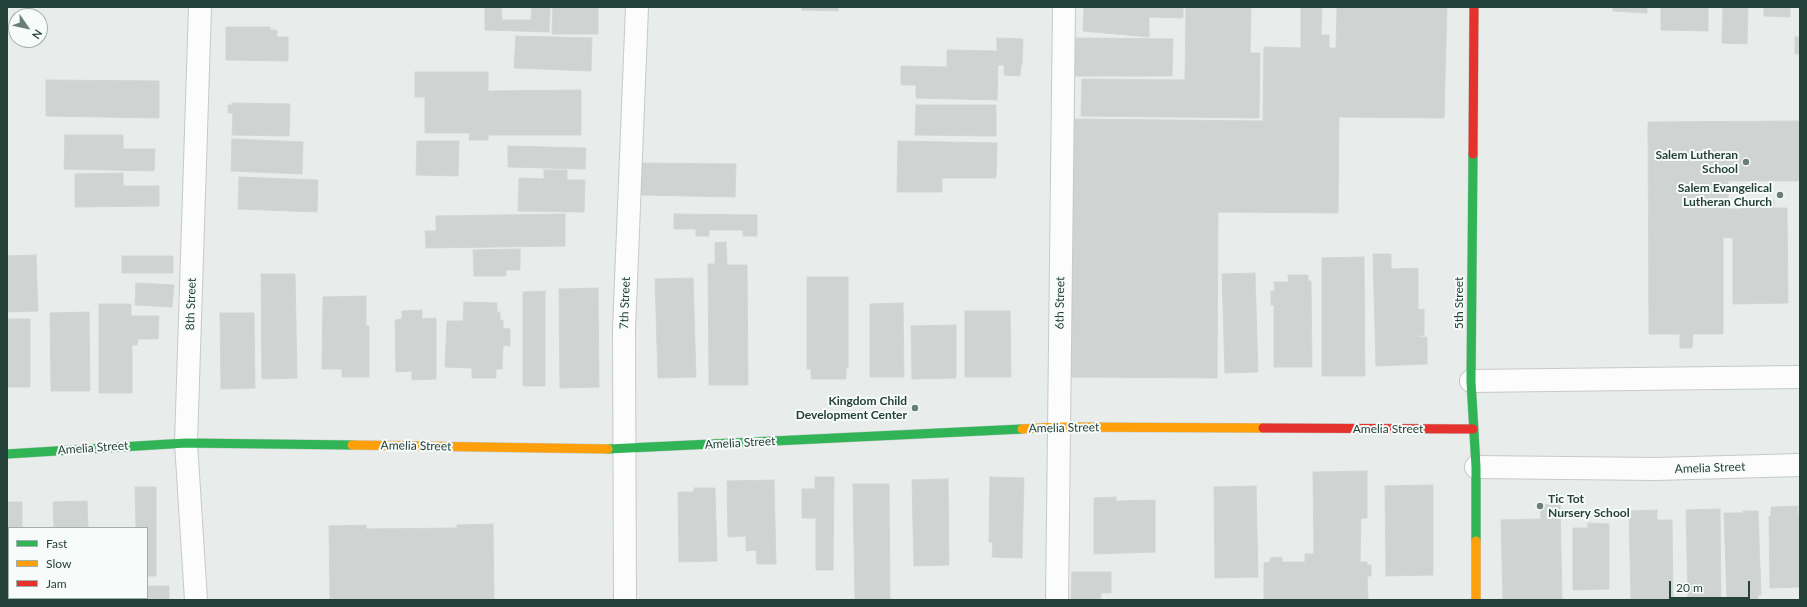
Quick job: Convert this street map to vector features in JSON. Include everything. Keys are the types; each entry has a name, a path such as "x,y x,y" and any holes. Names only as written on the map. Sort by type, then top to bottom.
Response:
{"street":[{"name":"8th Street","path":"196,600 186,443 200,7"},
{"name":"7th Street","path":"625,600 624,330 637,7"},
{"name":"6th Street","path":"1057,600 1064,7"},
{"name":"5th Street","path":"1474,7 1471,381 1476,467 1476,600"},
{"path":"1471,381 1800,377"},
{"name":"Amelia Street","path":"7,454 186,443 624,449 1058,427 1473,429"},
{"name":"Amelia Street","path":"1476,467 1654,469 1800,465"}],"building":[{"path":"485,7 501,7 502,20 531,20 532,7 550,7 549,32 485,30"},
{"path":"553,7 598,7 598,34 552,34"},
{"path":"802,7 838,7 838,11 802,10"},
{"path":"1084,7 1183,7 1183,18 1149,17 1149,37 1083,31"},
{"path":"1186,7 1251,7 1250,53 1260,53 1259,118 1081,116 1082,79 1185,80"},
{"path":"1301,7 1322,7 1321,35 1329,35 1329,48 1336,48 1337,7 1447,7 1444,118 1339,117 1338,213 1218,212 1217,378 1069,377 1071,119 1263,121 1264,47 1301,48"},
{"path":"1613,7 1647,7 1647,13 1613,11"},
{"path":"1661,7 1708,7 1708,31 1661,30"},
{"path":"1723,7 1748,7 1747,44 1722,43"},
{"path":"1764,7 1790,7 1790,17 1764,16"},
{"path":"226,27 270,27 270,30 277,30 277,37 288,37 288,61 226,60"},
{"path":"516,36 592,38 591,71 514,68"},
{"path":"1795,37 1800,37 1800,54 1795,54"},
{"path":"997,38 1023,39 1020,76 1004,75 1004,65 998,65 997,100 916,98 916,85 901,85 901,66 947,67 947,50 997,51"},
{"path":"1075,38 1173,39 1172,76 1075,76"},
{"path":"415,72 488,72 488,91 581,90 581,135 488,135 488,140 469,140 470,133 425,133 425,97 415,97"},
{"path":"46,80 159,81 159,118 46,116"},
{"path":"232,103 290,104 289,136 232,135 233,113 228,113 228,105 232,105"},
{"path":"916,105 996,105 996,136 915,135"},
{"path":"1800,121 1800,181 1728,181 1728,209 1742,209 1743,199 1774,200 1774,208 1787,208 1788,303 1733,304 1733,238 1723,237 1723,334 1693,334 1692,348 1680,348 1680,334 1649,334 1648,122"},
{"path":"65,135 123,135 123,149 155,149 154,171 64,169"},
{"path":"232,139 303,142 302,174 231,171"},
{"path":"417,141 459,141 458,176 416,175"},
{"path":"898,141 997,143 996,178 942,178 942,192 897,192"},
{"path":"508,146 586,148 585,169 508,167"},
{"path":"642,163 736,164 735,197 641,195"},
{"path":"544,170 567,170 567,180 585,180 584,212 518,211 519,178 544,179"},
{"path":"123,173 123,186 159,186 159,206 75,207 75,174"},
{"path":"239,177 318,180 317,212 238,209"},
{"path":"565,214 565,246 426,248 425,231 436,231 436,216"},
{"path":"674,214 757,215 757,236 743,236 743,230 709,230 709,236 696,236 696,229 674,229"},
{"path":"726,242 727,265 747,265 748,385 709,385 708,264 715,264 715,243"},
{"path":"520,249 520,270 506,270 506,276 474,276 473,250"},
{"path":"1373,254 1391,254 1391,269 1418,268 1418,310 1424,309 1424,335 1418,337 1427,337 1427,364 1376,366"},
{"path":"36,255 38,311 7,312 7,256"},
{"path":"122,256 173,256 173,273 122,273"},
{"path":"1364,257 1365,376 1322,376 1322,258"},
{"path":"1255,273 1258,372 1225,373 1222,274"},
{"path":"261,274 295,274 297,378 262,379"},
{"path":"1288,275 1308,275 1308,281 1311,281 1312,367 1274,367 1274,305 1271,305 1271,291 1275,291 1274,282 1289,282"},
{"path":"807,277 848,277 848,368 846,368 846,379 811,379 811,369 807,369"},
{"path":"693,278 696,377 658,378 655,279"},
{"path":"136,283 174,285 172,307 135,305"},
{"path":"598,288 599,387 560,388 559,289"},
{"path":"545,291 545,386 523,386 523,292"},
{"path":"366,296 366,326 369,326 369,377 342,377 342,369 322,369 323,297"},
{"path":"464,302 497,303 497,312 500,312 500,320 503,320 503,328 510,329 510,346 503,345 502,369 496,369 496,378 472,378 472,368 445,367 447,321 463,321"},
{"path":"903,303 904,377 870,377 870,304"},
{"path":"99,304 131,304 131,316 159,316 158,339 138,339 137,345 132,345 132,393 99,393"},
{"path":"422,310 422,319 436,318 436,379 412,380 412,371 396,372 395,320 402,319 402,311"},
{"path":"965,311 1010,311 1011,377 965,377"},
{"path":"89,312 90,391 51,391 50,313"},
{"path":"220,313 254,313 255,388 221,389"},
{"path":"7,319 30,319 30,387 7,387"},
{"path":"956,325 956,378 912,379 911,326"},
{"path":"1367,471 1367,518 1361,518 1360,562 1367,562 1367,565 1371,565 1371,576 1367,576 1368,600 1264,600 1264,563 1270,562 1270,558 1282,557 1282,562 1305,562 1305,554 1314,554 1313,472"},
{"path":"815,477 834,477 833,570 816,570 816,518 802,518 802,489 815,489"},
{"path":"990,477 1024,478 1022,558 992,557 993,542 989,542"},
{"path":"948,479 949,565 914,566 912,480"},
{"path":"774,480 776,564 757,564 756,550 746,551 746,536 728,537 727,481"},
{"path":"853,484 889,484 890,600 855,600"},
{"path":"1433,485 1433,575 1386,576 1385,486"},
{"path":"1256,486 1258,577 1215,578 1214,487"},
{"path":"135,487 156,487 156,576 148,576 148,527 136,527"},
{"path":"694,488 715,488 717,561 679,562 678,492 694,492"},
{"path":"1116,497 1116,501 1155,500 1155,552 1094,554 1094,498"},
{"path":"87,501 88,527 54,527 53,502"},
{"path":"7,502 22,502 22,527 8,527 7,586"},
{"path":"1560,504 1562,600 1503,600 1501,520 1541,519 1540,505"},
{"path":"1798,506 1798,516 1800,516 1800,587 1770,588 1769,516 1771,516 1771,507"},
{"path":"1720,509 1721,600 1688,600 1686,510"},
{"path":"1657,510 1657,520 1672,520 1673,600 1631,600 1629,511"},
{"path":"1743,511 1758,511 1761,595 1758,595 1758,600 1727,600 1724,513 1743,513"},
{"path":"1588,523 1609,524 1609,589 1573,590 1573,528 1588,528"},
{"path":"493,524 494,600 330,600 329,526 366,525 366,529 457,528 457,525"},
{"path":"1072,572 1111,572 1111,593 1101,593 1101,600 1071,600"},
{"path":"148,586 169,586 169,600 133,600 148,599"}],"traffic: fast":[{"path":"1473,154 1471,381 1476,467 1476,541"},
{"path":"608,449 1022,429"},
{"path":"7,454 186,443 352,445"}],"traffic: slow":[{"path":"1022,429 1058,427 1263,428"},
{"path":"352,445 608,449"},
{"path":"1476,541 1476,600"}],"traffic: jam":[{"path":"1473,154 1474,7"},
{"path":"1263,428 1473,429"}],"place":[{"name":"Salem Lutheran School","path":"1746,162"},
{"name":"Salem Evangelical Lutheran Church","path":"1780,195"},
{"name":"Kingdom Child Development Center","path":"915,408"},
{"name":"Tic Tot Nursery School","path":"1540,506"}]}
